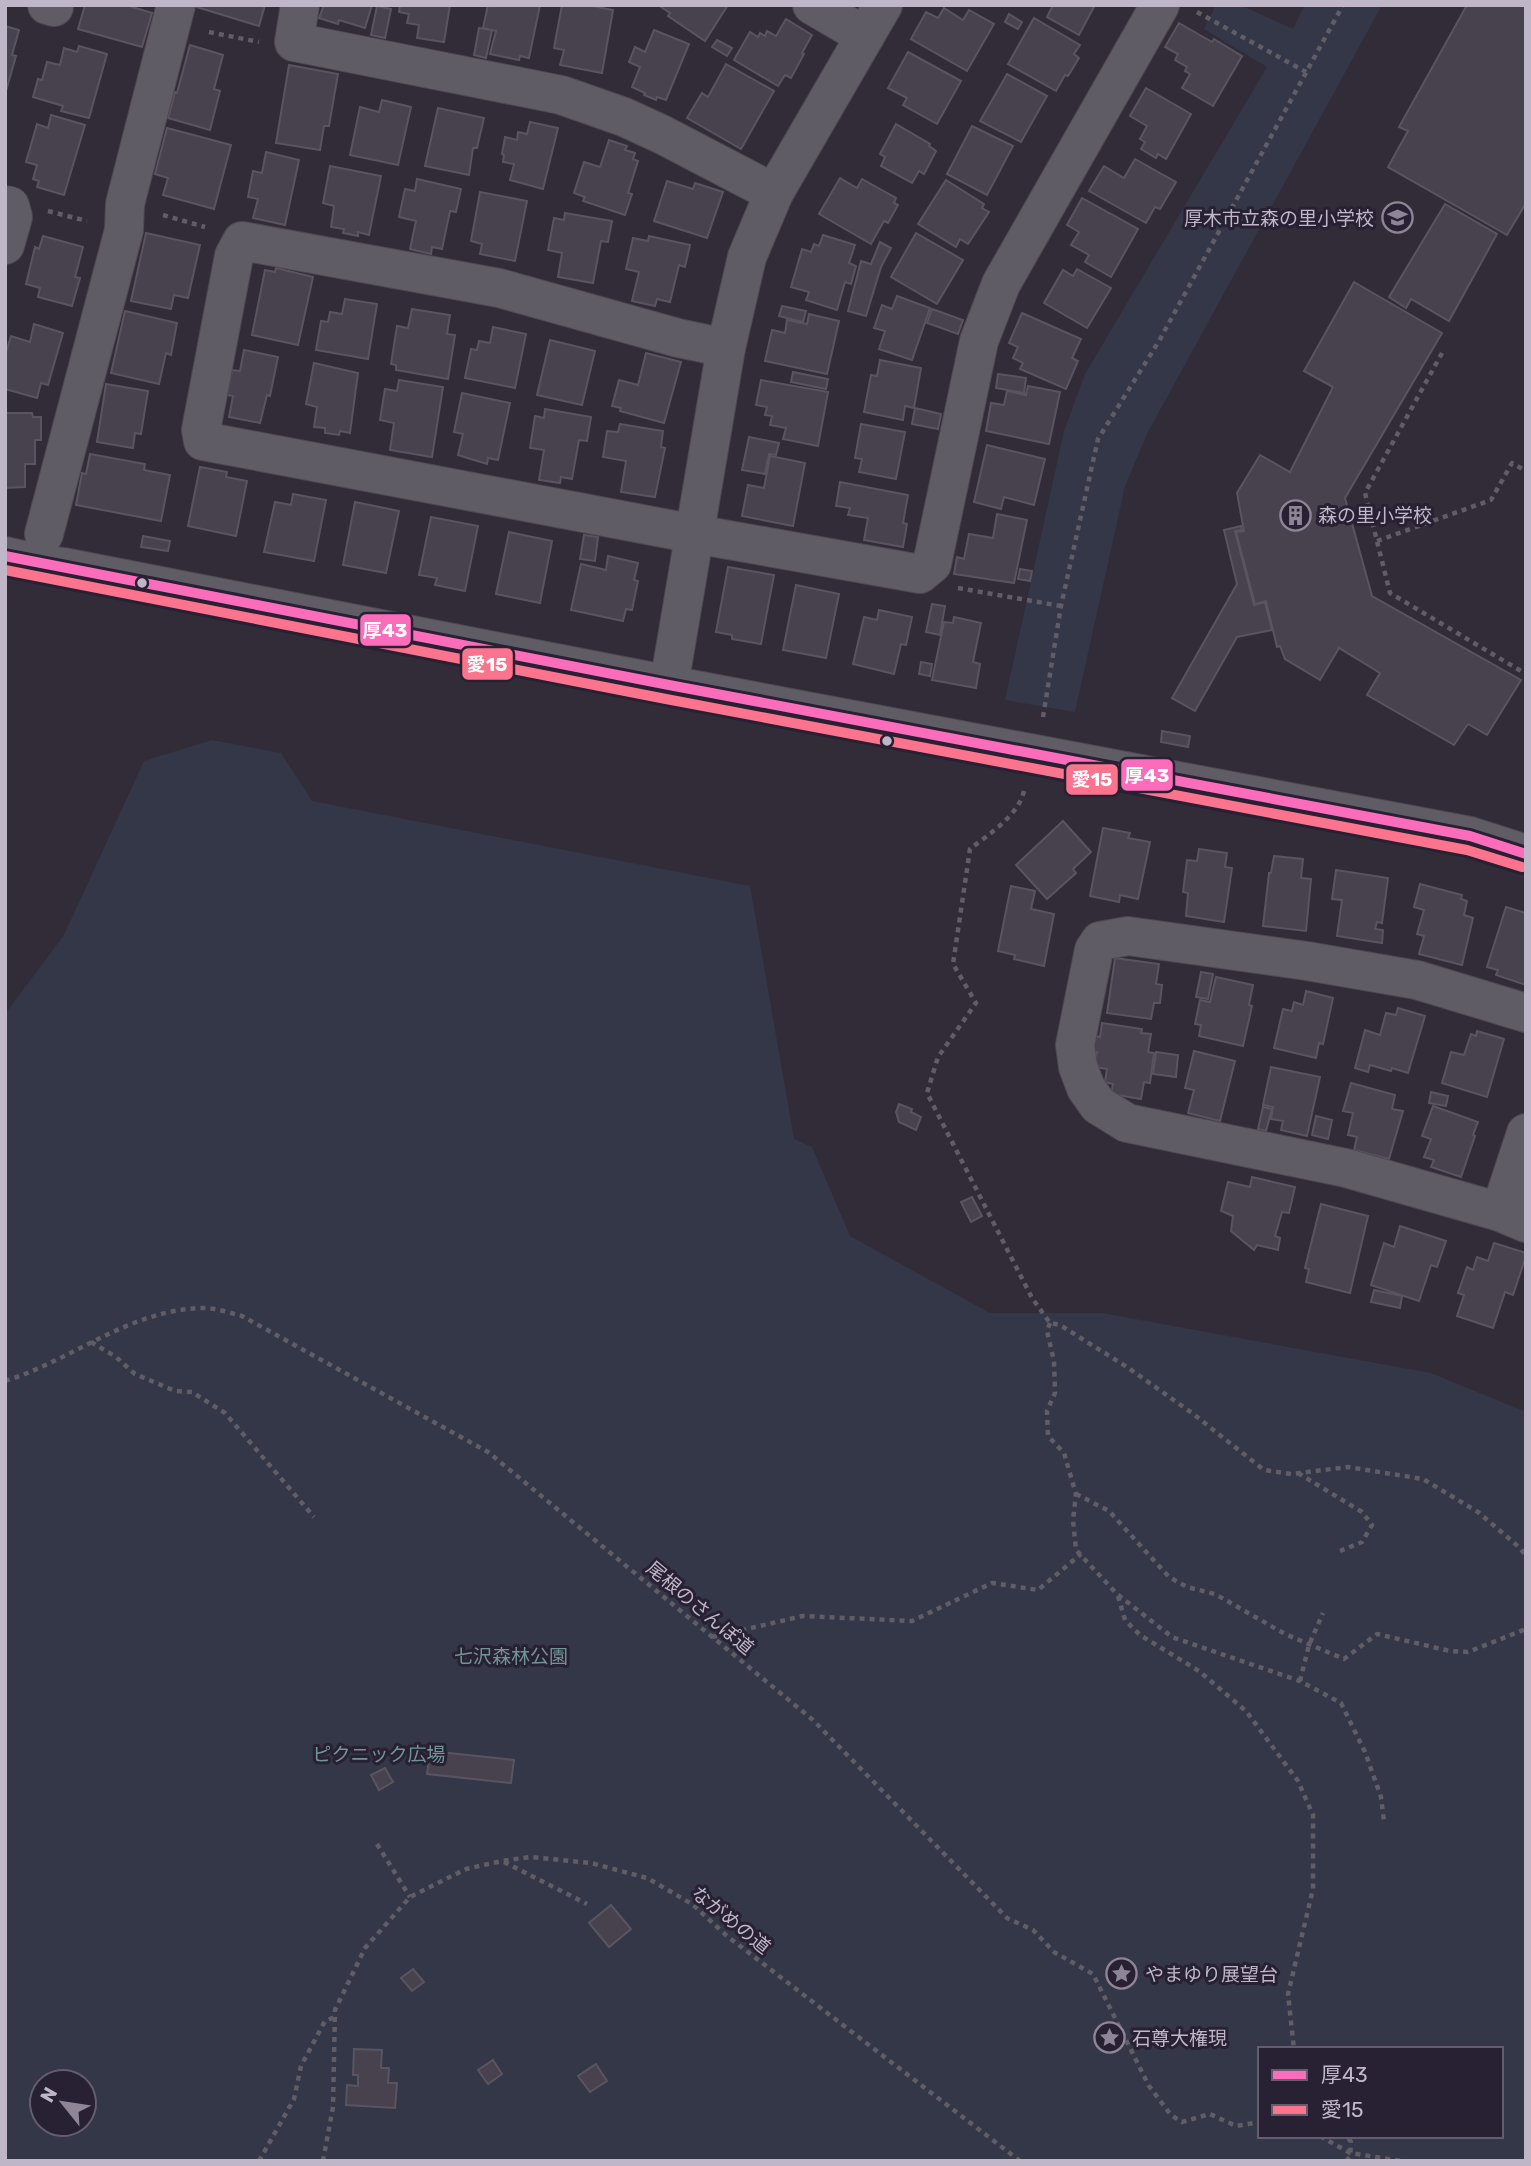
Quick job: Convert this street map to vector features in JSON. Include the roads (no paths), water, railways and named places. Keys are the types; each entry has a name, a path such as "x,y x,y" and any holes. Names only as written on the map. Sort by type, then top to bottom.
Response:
{"street":[{"path":"47,5 54,5"},
{"path":"669,685 726,348 747,257 774,193 874,20 812,5"},
{"path":"726,348 678,338 499,288 242,242 234,256 231,269 201,430 203,441 920,574 932,564 979,341 1001,284 1158,12 1178,8"},
{"path":"44,534 125,217 173,15"},
{"path":"297,23 561,95 624,117 774,193"},
{"path":"5,246 13,217 8,205"},
{"path":"5,556 1469,836 1526,854"},
{"path":"1526,1013 1417,980 1307,961 1128,936 1100,941 1094,950 1075,1045 1078,1067 1086,1088 1098,1105 1127,1123 1346,1168 1513,1218 1526,1133"}],"place":[{"name":"厚木市立森の里小学校","path":"1397,218"},
{"name":"森の里小学校","path":"1295,515"},
{"name":"やまゆり展望台","path":"1122,1974"},
{"name":"石尊大権現","path":"1109,2038"}],"park label":[{"name":"七沢森林公園","path":"511,1656"},
{"name":"ピクニック広場","path":"379,1754"}]}
